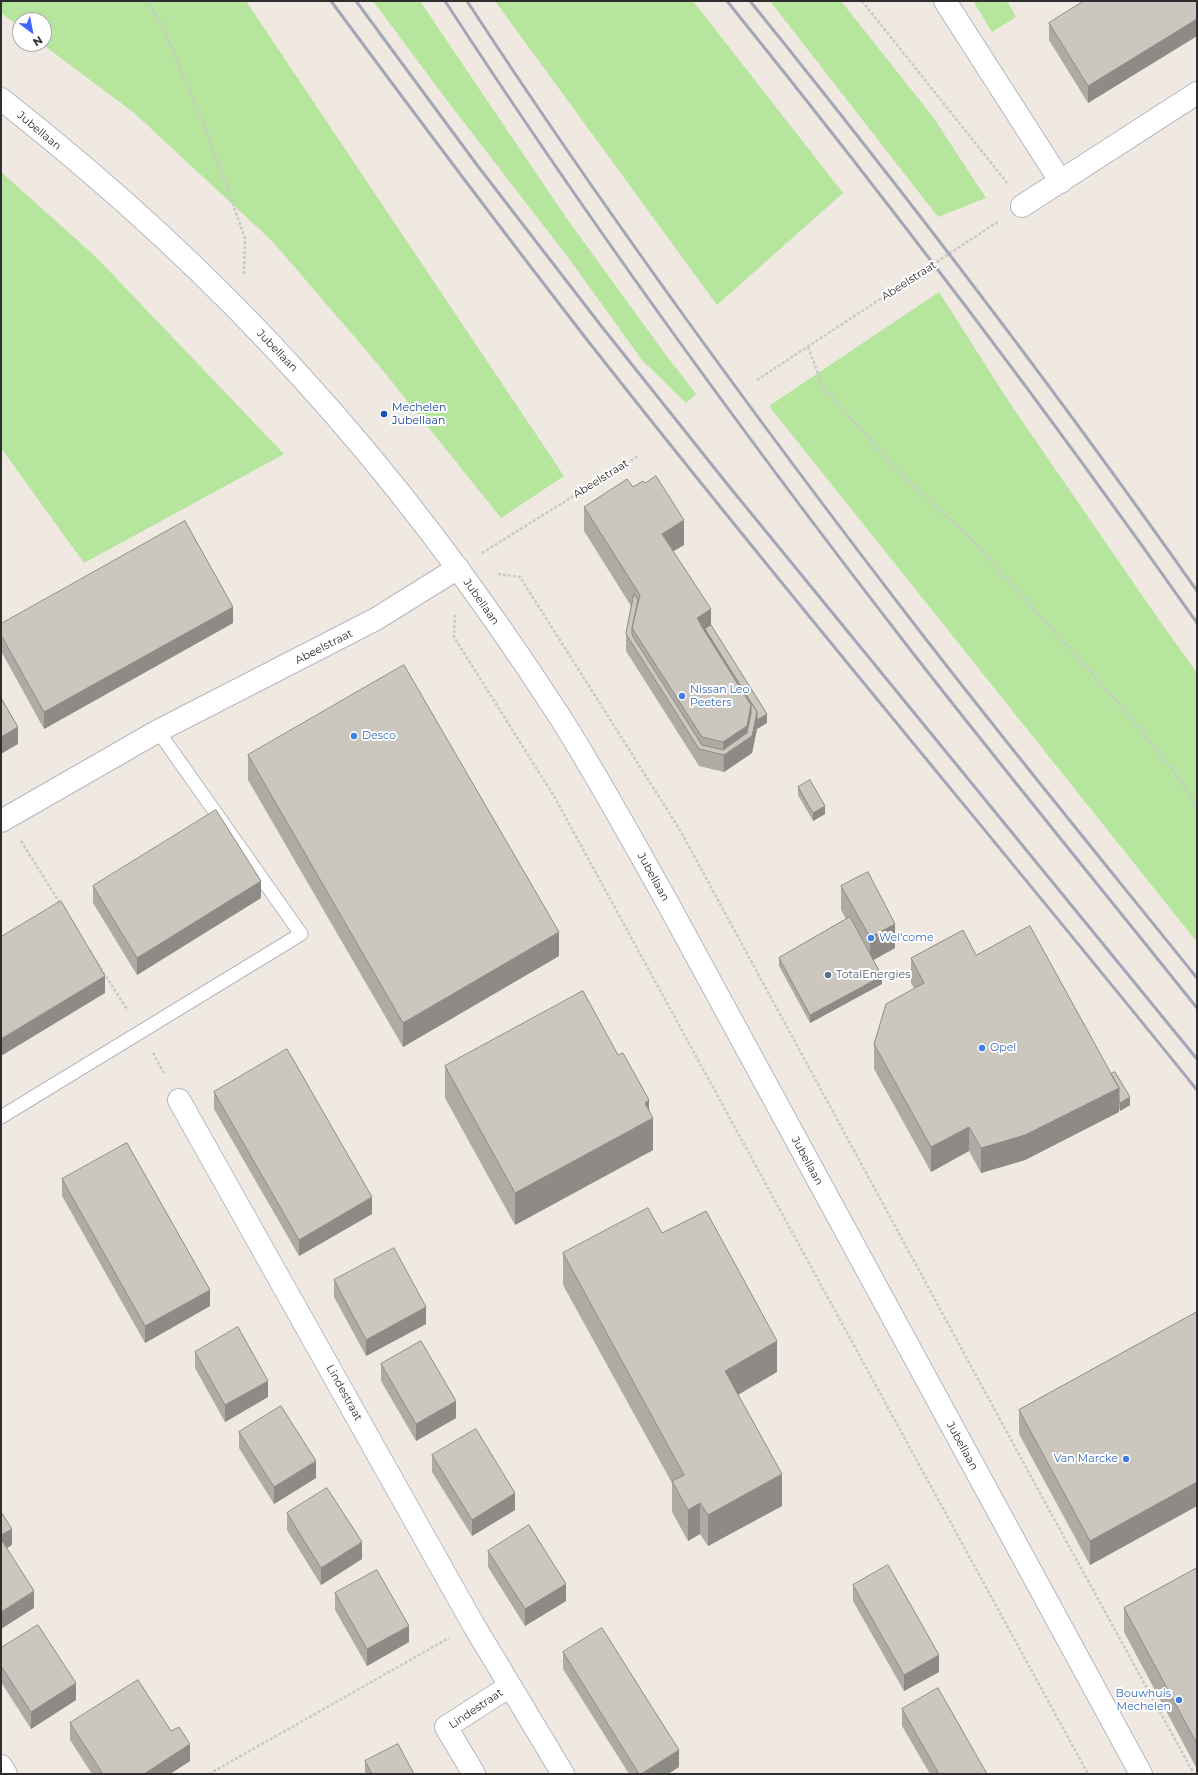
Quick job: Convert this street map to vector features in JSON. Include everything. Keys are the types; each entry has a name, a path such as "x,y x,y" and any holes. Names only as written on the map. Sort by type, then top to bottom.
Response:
{"main road":[{"path":"946,1 1061,182"},
{"path":"1022,206 1197,92"},
{"name":"Jubellaan","path":"1,99 34,125 127,205 218,291 302,378 382,470 458,568 560,718 613,806 1141,1774"},
{"name":"Abeelstraat","path":"4,820 158,731 376,620 458,568"},
{"name":"Lindestraat","path":"179,1100 473,1624 563,1774"},
{"name":"Lindestraat","path":"474,1774 446,1727 510,1686"},
{"path":"1,1766 6,1774"}],"lane":[{"path":"1,1117 301,934 158,731"}],"path":[{"path":"147,1 163,27 206,132 245,238 242,316"},
{"path":"862,1 1007,182 1022,206"},
{"name":"Abeelstraat","path":"757,380 1022,206"},
{"path":"808,346 823,387 898,470 969,537 1121,706 1174,772 1197,806"},
{"name":"Abeelstraat","path":"458,568 638,456"},
{"path":"458,568 520,577 680,830 1014,1447 1194,1774"},
{"path":"455,614 454,637 555,798 1088,1774"},
{"path":"4,820 65,911"},
{"path":"86,944 141,1031 179,1100"},
{"path":"209,1774 473,1624"}],"green space":[{"path":"1,1 246,1 564,476 501,518 376,362 273,242 133,112 52,51 52,12 12,12 12,21 1,13"},
{"path":"373,1 420,1 565,216 696,394 686,403 642,360 570,260 449,103"},
{"path":"495,1 693,1 843,193 717,305"},
{"path":"770,1 841,1 933,117 986,198 938,217"},
{"path":"973,1 1007,1 1016,17 992,32"},
{"path":"1,172 95,256 284,454 84,563 1,448"},
{"path":"939,292 1009,402 1197,673 1197,942 769,406"}],"building":[{"path":"1084,1 1197,1 1197,19 1088,86 1049,23"},
{"path":"656,476 684,520 662,534 711,609 697,618 751,705 747,726 723,742 702,737 632,628 640,595 584,507 627,479 633,487 643,481 645,483"},
{"path":"185,521 233,607 44,712 1,635 1,624"},
{"path":"634,594 638,600 632,635 702,745 723,750 747,733 751,705 700,624 701,623 757,712 752,736 724,755 699,749 626,634"},
{"path":"711,625 767,714 757,720 757,712 705,629"},
{"path":"404,665 559,932 403,1023 248,755"},
{"path":"1,698 18,727 1,737"},
{"path":"810,780 825,806 813,813 798,787"},
{"path":"216,810 261,881 137,958 93,886"},
{"path":"868,872 895,924 870,937 841,886"},
{"path":"61,901 105,976 1,1039 1,937"},
{"path":"850,917 882,976 810,1015 779,958"},
{"name":"Opel","path":"1030,926 1119,1088 1025,1135 981,1148 969,1127 931,1147 874,1044 886,1004 924,983 911,958 963,930 976,955"},
{"path":"583,991 618,1055 623,1053 649,1100 645,1103 653,1118 515,1193 445,1066"},
{"path":"287,1049 372,1197 299,1240 214,1092"},
{"path":"1115,1072 1130,1097 1120,1103 1119,1088 1111,1074"},
{"path":"127,1143 210,1290 145,1326 62,1179"},
{"path":"648,1208 662,1233 706,1211 777,1341 725,1371 782,1474 708,1515 700,1503 688,1510 672,1481 684,1475 563,1253"},
{"path":"394,1248 426,1307 366,1340 334,1280"},
{"path":"1197,1312 1197,1482 1090,1541 1019,1410"},
{"path":"238,1327 268,1381 225,1405 195,1352"},
{"path":"421,1341 456,1401 416,1424 381,1364"},
{"path":"281,1406 316,1461 274,1487 239,1432"},
{"path":"476,1429 515,1493 472,1520 432,1455"},
{"path":"327,1488 362,1542 321,1568 287,1513"},
{"path":"1,1512 12,1529 1,1535"},
{"path":"529,1525 566,1584 525,1609 488,1551"},
{"path":"1,1539 34,1591 1,1612"},
{"path":"888,1565 939,1655 904,1675 853,1585"},
{"name":"Bouwhuis Mechelen","path":"1197,1568 1197,1744 1124,1608"},
{"path":"377,1570 409,1626 367,1649 335,1593"},
{"path":"38,1625 76,1683 31,1712 1,1666 1,1648"},
{"path":"602,1628 679,1750 641,1774 639,1774 563,1652"},
{"path":"138,1680 171,1731 179,1727 190,1744 144,1774 103,1774 70,1723"},
{"path":"938,1688 987,1774 939,1774 902,1709"},
{"path":"398,1744 414,1774 372,1774 365,1761"}],"railway":[{"path":"331,1 523,257 663,436 1197,1090"},
{"path":"356,1 477,165 602,327 728,485 1197,1059"},
{"path":"445,1 556,167 670,329 788,490 944,693 1197,1008"},
{"path":"467,1 576,164 747,403 806,482 1026,766 1197,978"},
{"path":"727,1 848,153 967,308 1083,464 1197,623"},
{"path":"750,1 808,73 978,292 1089,441 1197,591"}],"place":[{"name":"Mechelen Jubellaan","path":"384,414"},
{"name":"Nissan Leo Peeters","path":"682,696"},
{"name":"Desco","path":"354,736"},
{"name":"Wel'come","path":"871,938"},
{"name":"TotalEnergies","path":"828,975"},
{"name":"Opel","path":"982,1048"},
{"name":"Van Marcke","path":"1126,1459"},
{"name":"Bouwhuis Mechelen","path":"1179,1700"}]}
